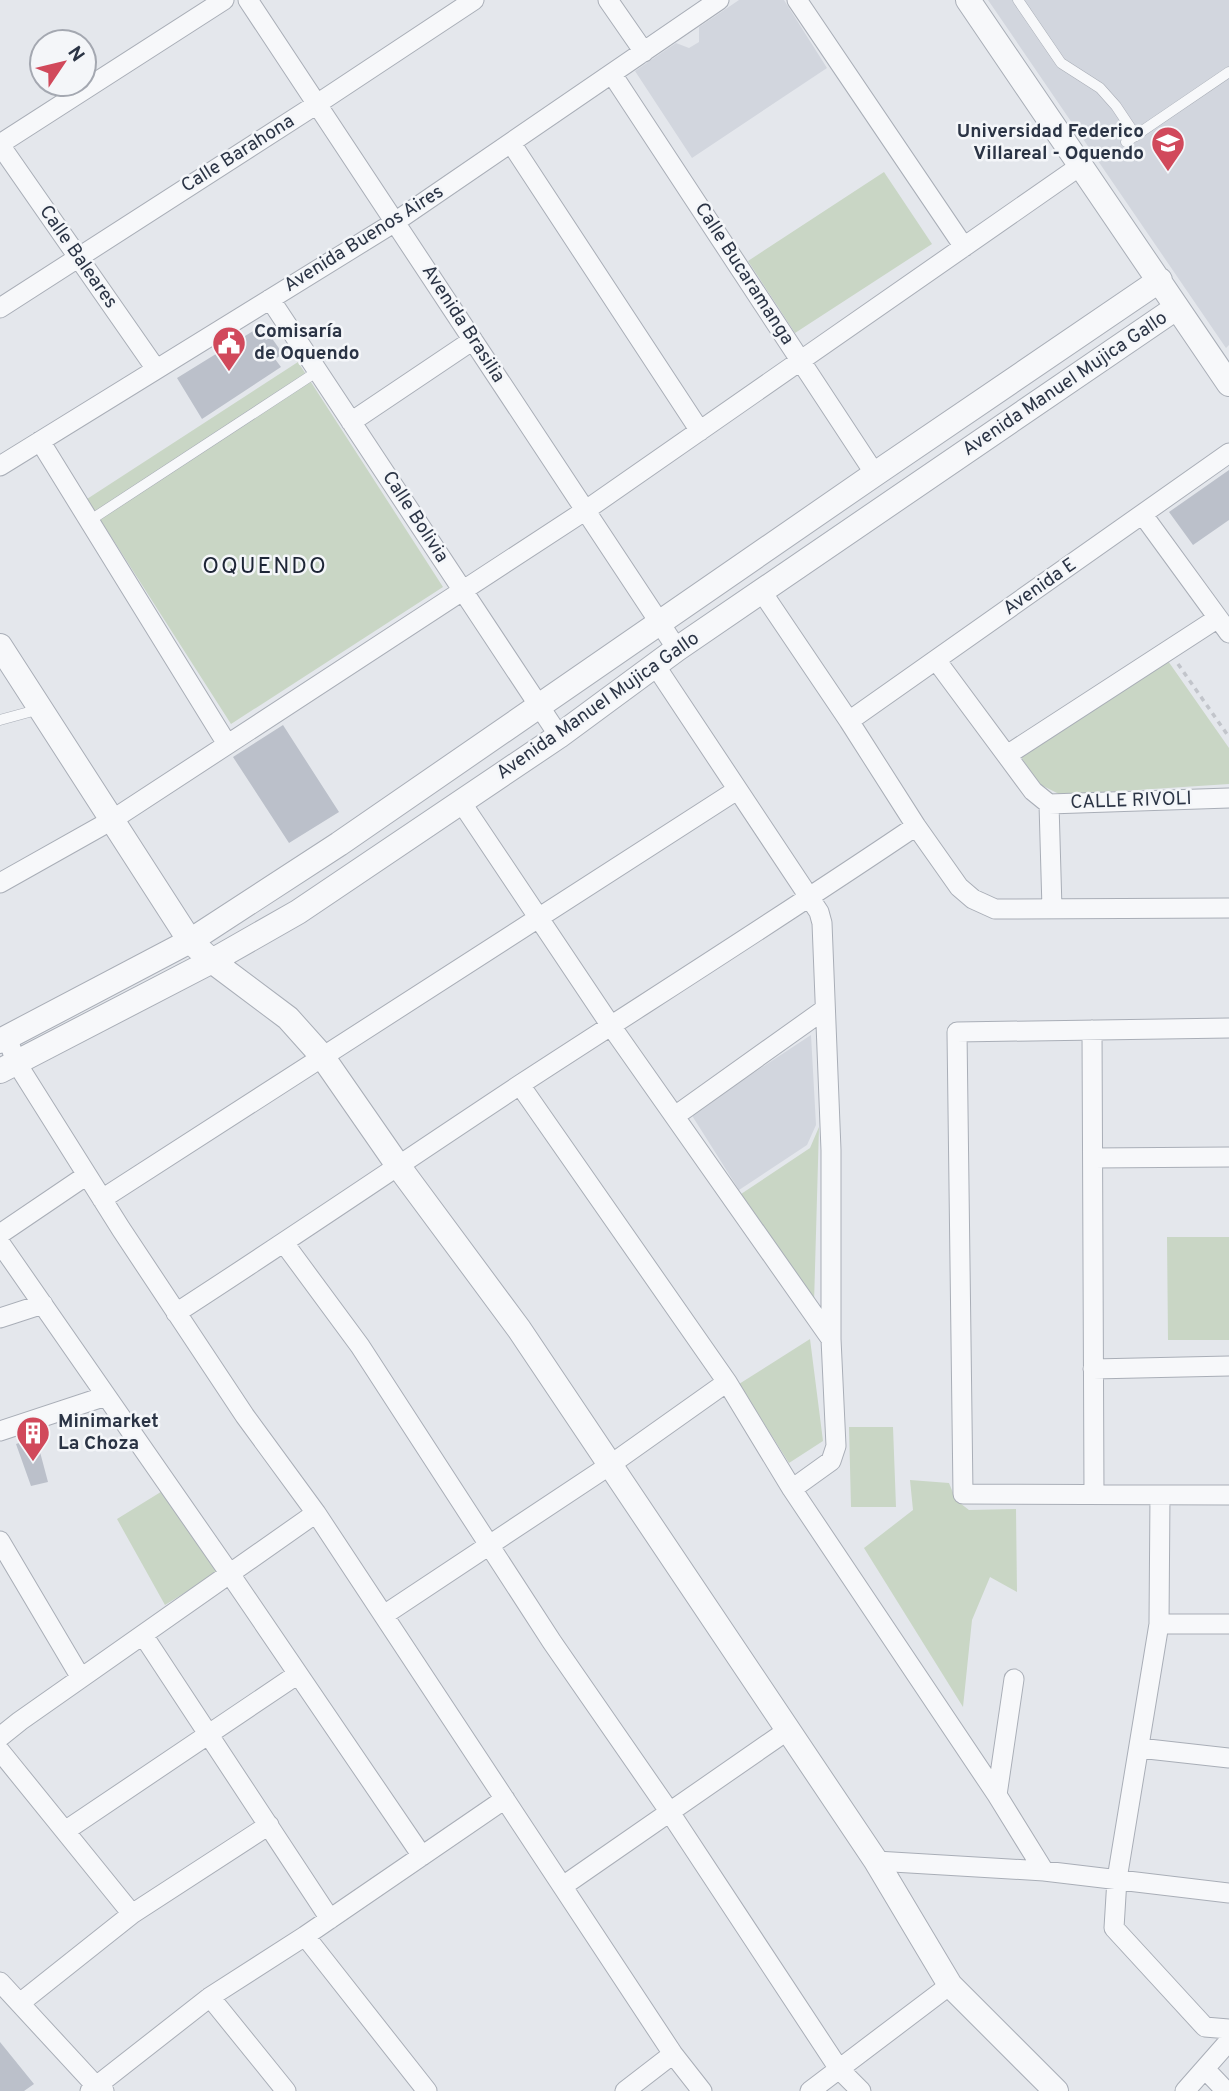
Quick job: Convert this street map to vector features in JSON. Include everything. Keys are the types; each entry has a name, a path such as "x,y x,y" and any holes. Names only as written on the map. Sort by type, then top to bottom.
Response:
{"street":[{"path":"0,144 224,0"},
{"name":"Avenida Brasilia","path":"248,0 677,649"},
{"name":"Calle Barahona","path":"0,307 474,0"},
{"path":"608,0 643,52"},
{"name":"Avenida Buenos Aires","path":"0,466 395,222 719,0"},
{"path":"797,0 964,247"},
{"path":"968,0 1229,384"},
{"name":"Calle Bucaramanga","path":"612,74 875,474"},
{"path":"511,143 700,431"},
{"name":"Calle Baleares","path":"0,144 156,369"},
{"path":"0,883 112,820 586,510 1080,166"},
{"name":"Avenida Manuel Mujica Gallo","path":"3,1039 190,941 339,844 1160,280"},
{"name":"Calle Bolivia","path":"270,299 559,736"},
{"name":"Avenida Manuel Mujica Gallo","path":"8,1066 212,961 298,912 559,736 677,649 1176,307"},
{"path":"351,422 473,340"},
{"path":"40,441 227,744"},
{"name":"Avenida E","path":"849,721 1229,453"},
{"path":"1007,755 1169,650 1223,625 1143,515"},
{"path":"762,592 916,826 959,887 973,899 995,909 1229,908"},
{"path":"0,646 190,941 212,961 288,1018 322,1056 399,1167 519,1329 876,1861 950,1985 1056,2091"},
{"name":"CALLE RIVOLI","path":"936,660 1033,791 1049,804 1229,798"},
{"path":"654,665 810,898 822,923 831,1150 831,1339 836,1446 831,1461 792,1489"},
{"path":"102,1199 737,790"},
{"path":"461,802 611,1026 831,1339"},
{"path":"1049,804 1052,909"},
{"path":"176,1313 916,826"},
{"path":"675,1116 825,1009"},
{"path":"1229,1028 957,1032 963,1494 1229,1495"},
{"path":"1092,1030 1094,1494"},
{"path":"3,1039 8,1066 87,1175 245,1416 316,1513 673,2054 702,2091"},
{"path":"520,1086 727,1382 792,1489 997,1795 1044,1871"},
{"path":"1093,1158 1229,1157"},
{"path":"0,1234 87,1175"},
{"path":"0,1242 422,1856"},
{"path":"284,1243 360,1346 552,1642 669,1811 839,2068 861,2091"},
{"path":"0,1318 43,1304"},
{"path":"1093,1369 1229,1366"},
{"path":"383,1615 610,1465 727,1382"},
{"path":"0,1431 106,1396"},
{"path":"1160,1495 1159,1624 1117,1880 1114,1928 1205,2027 1228,2039 1185,2091"},
{"path":"0,1737 316,1513"},
{"path":"0,1541 81,1678"},
{"path":"1159,1624 1229,1624"},
{"path":"143,1635 330,1919"},
{"path":"65,1831 298,1674"},
{"path":"997,1795 1014,1679"},
{"path":"563,1886 788,1730"},
{"path":"1139,1748 1229,1758"},
{"path":"0,1751 132,1914"},
{"path":"0,1982 97,2090 210,1997 305,1936 505,1799"},
{"path":"20,2003 132,1914 269,1825"},
{"path":"1006,1869 1019,1860 1024,1851 1026,1847 1023,1837"},
{"path":"876,1861 1044,1871 1229,1893"},
{"path":"305,1936 427,2091"},
{"path":"810,2091 950,1985"},
{"path":"210,1997 286,2091"},
{"path":"625,2091 673,2054"},
{"path":"1205,2069 1226,2091"}],"lane":[{"path":"1018,0 1061,64 1100,88 1136,136"},
{"path":"1126,142 1229,72"},
{"path":"89,521 318,371"},
{"path":"0,720 40,708"}],"path":[{"path":"1169,650 1229,737"}],"shaded area":[{"path":"739,0 784,0 827,68 692,158 635,71 676,43 689,48 699,42 699,27"},
{"name":"Universidad Federico Villareal - Oquendo","path":"988,0 1229,0 1229,345 1226,348"},
{"path":"811,1035 816,1125 807,1145 739,1190 691,1114"}],"green space":[{"path":"884,172 932,244 795,333 748,261"},
{"path":"298,362 443,587 231,724 87,499"},
{"path":"1168,661 1229,748 1229,784 1061,795 1039,784 1021,757"},
{"path":"819,1127 814,1304 741,1194 810,1148"},
{"path":"1167,1237 1229,1237 1229,1340 1168,1340"},
{"path":"810,1339 823,1441 789,1463 739,1384"},
{"path":"849,1427 893,1427 896,1507 851,1507"},
{"path":"910,1480 949,1483 956,1500 969,1510 1016,1509 1017,1592 990,1577 972,1620 963,1707 864,1548 913,1510"},
{"path":"164,1490 220,1571 165,1605 117,1519"}],"building":[{"name":"Comisaría de Oquendo","path":"258,328 266,340 271,337 283,354 275,359 281,367 202,419 177,378"},
{"path":"1229,470 1229,520 1193,545 1169,512"},
{"path":"283,725 339,812 289,843 233,757"},
{"name":"Minimarket La Choza","path":"36,1437 48,1482 31,1486 16,1444"},
{"path":"0,2042 34,2084 24,2091 0,2091"}],"place":[{"name":"Universidad Federico Villareal - Oquendo","path":"1168,173"},
{"name":"Comisaría de Oquendo","path":"229,373"},
{"name":"Minimarket La Choza","path":"33,1463"}],"district":[{"name":"OQUENDO","path":"265,567"}]}
